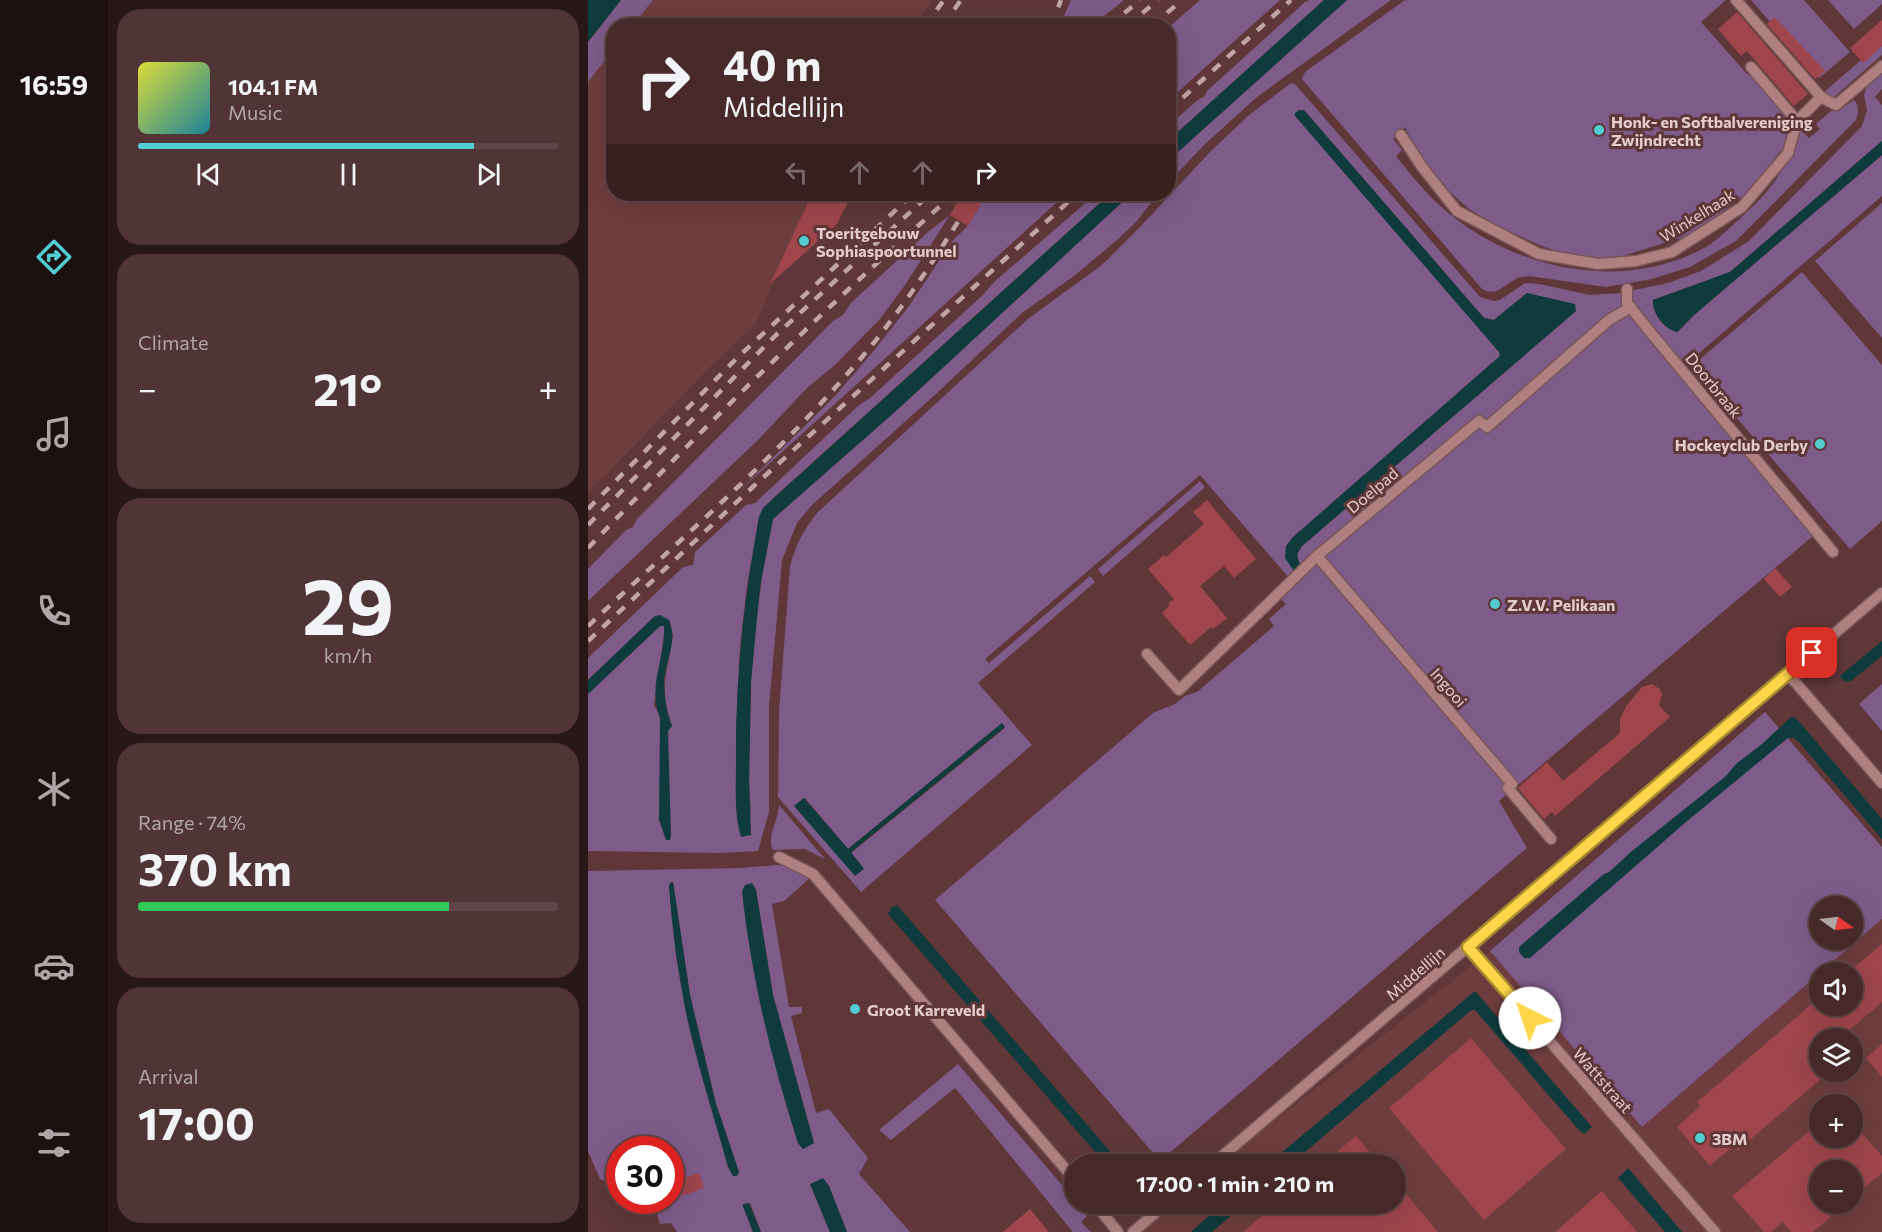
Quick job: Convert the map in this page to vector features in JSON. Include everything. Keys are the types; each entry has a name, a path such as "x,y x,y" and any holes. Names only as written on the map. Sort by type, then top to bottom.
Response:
{"street":[{"path":"1736,0 1821,97 1836,105 1882,66"},
{"path":"1751,67 1797,121"},
{"name":"Winkelhaak","path":"1401,135 1422,167 1457,211 1539,254 1598,264 1635,261 1672,252 1742,207 1788,153 1797,121 1821,97"},
{"name":"Doorbraak","path":"1627,289 1627,303 1833,552"},
{"name":"Doelpad","path":"1147,654 1179,690 1317,556 1479,421 1487,427 1609,320 1631,307"},
{"name":"Ingooi","path":"1317,556 1512,784 1508,788 1551,839"},
{"name":"Middellijn","path":"1225,1154 1789,675 1882,593"},
{"path":"1789,675 1882,783"},
{"path":"779,857 813,874 1064,1167"},
{"name":"Wattstraat","path":"1468,947 1715,1232"},
{"path":"1103,1214 1118,1232"},
{"path":"1132,1232 1154,1214"}],"shaded area":[{"path":"588,0 933,0 919,18 606,18 606,201 809,201 756,324 706,371 588,493"},
{"path":"621,0 653,0 639,18 607,18"},
{"path":"1071,0 1124,0 1102,18 1063,18"},
{"path":"1200,0 1280,0 1176,94 1176,21"},
{"path":"1324,0 1176,134 1176,119 1204,97 1207,91 1305,2"},
{"path":"1347,0 1391,0 1257,97 1204,145 1176,175 1176,154"},
{"name":"Honk- en Softbalvereniging Zwijndrecht","path":"1405,0 1726,0 1701,22 1747,74 1756,76 1795,120 1785,144 1800,129 1809,138 1820,129 1816,124 1831,111 1838,111 1854,100 1858,112 1856,120 1736,241 1690,267 1652,279 1606,287 1529,276 1517,278 1499,290 1491,292 1482,289 1302,79 1305,72","holes":["1405,127 1419,156 1442,185 1468,208 1491,223 1544,247 1579,257 1613,259 1684,237 1744,195 1780,151 1786,161 1764,195 1706,247 1675,261 1643,269 1610,271 1577,269 1545,263 1513,252 1484,237 1439,205 1396,156 1402,150 1393,139"]},
{"path":"1751,0 1804,0 1850,52 1819,78"},
{"path":"1828,0 1882,0 1882,4 1854,29"},
{"path":"606,19 606,59 588,82 588,42"},
{"path":"1882,46 1882,55 1834,97 1822,94 1861,60 1863,62"},
{"path":"1882,74 1882,89 1875,97 1882,105 1882,141 1730,272 1653,300 1660,320 1668,328 1678,332 1694,315 1882,155 1882,196 1684,366 1820,530 1499,801 1527,848 1168,1154 1154,1154 935,900 1153,713 1197,692 1274,626 1269,619 1286,604 1273,592 1289,578 1200,475 985,659 989,663 1090,576 1095,582 978,683 1032,745 861,892 778,797 779,712 790,566 798,544 813,518 1029,318 1102,265 1164,201 1176,201 1176,188 1210,152 1249,115 1291,83 1295,84 1480,297 1494,301 1500,300 1525,283 1590,295 1620,293 1668,283 1701,271 1749,241 1862,126 1867,110 1864,95 1866,88","holes":["1299,110 1304,110 1484,318 1494,320 1527,293 1576,311 1302,546 1297,554 1299,562 1292,538 1500,356","1001,724 1005,728 851,853 856,876 795,806 805,798 848,849"]},
{"path":"982,201 1058,201 736,494 835,396 909,306 953,240 968,226"},
{"path":"1088,201 1102,201 771,500 759,517 747,586 740,646 736,737 751,814 749,781 751,682 766,547 773,519 897,410 1123,201 1152,201 1136,222 1117,240 1074,276 1022,313 812,505 797,523 782,560 769,707 769,812 758,851 720,853 588,851 588,694 660,626 664,625 655,616 588,680 588,658 683,567 693,565 695,552 746,505 755,503 859,405 870,398 983,295 994,282","holes":["664,625 673,634 665,690 672,726 668,731 654,705"]},
{"path":"1882,203 1882,338 1815,261"},
{"path":"950,215 880,319 836,364 807,388 758,440 588,601 588,569 626,530 633,527 637,519 833,321 843,315 851,303 929,231"},
{"name":"Hockeyclub Derby","path":"1802,272 1882,365 1882,521 1850,549 1692,366"},
{"path":"1200,481 1205,487 1103,576 1098,569"},
{"path":"1882,684 1882,731 1859,704"},
{"path":"1765,712 1882,847 1882,919 1863,935 1863,896 1809,896 1809,950 1846,950 1832,962 1809,962 1809,982 1642,1127 1490,951"},
{"path":"779,805 825,859 805,849 773,850 771,840"},
{"path":"777,865 791,866 810,878 784,901 772,904 789,1007 802,1007 802,1013 791,1016 816,1113 829,1109 868,1158 859,1174 910,1232 847,1232 829,1186 810,1184 830,1232 761,1232 750,1203 743,1206 753,1232 677,1232 671,1223 660,1224 657,1214 684,1214 684,1136 606,1136 606,1181 600,1179 588,1151 588,871 740,868","holes":["670,883 673,883 690,995 716,1104 739,1172 728,1167 687,1014 676,956","752,883 756,890 773,995 814,1143 803,1149 798,1143 792,1123"]},
{"path":"1882,919 1882,1232 1134,1232 1156,1214 1406,1214 1406,1154 1233,1154 1490,951 1642,1127 1809,982 1809,1016 1863,1016 1863,962 1833,962 1846,950 1863,950 1863,936"},
{"path":"958,1064 1064,1187 1064,1214 1085,1214 1087,1216 1081,1222 1091,1232 1073,1232 955,1088 891,1140 879,1130"}],"water":[{"path":"621,0 588,42 588,1"},
{"path":"1324,0 1347,0 1176,154 1176,134"},
{"path":"1299,110 1304,110 1484,318 1494,320 1527,293 1575,304 1576,311 1302,546 1297,554 1303,566 1296,574 1285,558 1286,546 1292,538 1500,356 1499,352 1295,116"},
{"path":"1882,141 1882,155 1677,332 1668,328 1660,320 1654,310 1653,300 1730,272"},
{"path":"1102,201 1123,201 897,410 773,519 760,587 751,682 749,781 751,835 741,837 737,819 736,791 739,671 749,578 759,517 763,508"},
{"path":"660,615 669,620 672,635 664,680 664,692 672,726 668,731 670,840 666,840 659,820 660,718 655,694 664,626 660,626 588,694 588,680 655,616"},
{"path":"1882,641 1882,656 1851,681 1846,682 1842,679 1840,676"},
{"path":"1791,717 1796,718 1882,819 1882,839 1798,741 1788,738 1686,822 1530,958 1524,958 1519,952 1519,947 1604,874 1726,776 1736,764"},
{"path":"1002,723 1005,727 851,852 864,869 855,876 794,806 804,798 848,849"},
{"path":"673,882 690,995 716,1104 739,1172 737,1176 733,1176 728,1167 686,1013 672,918 669,886"},
{"path":"752,883 756,890 773,995 814,1143 803,1149 798,1143 780,1082 757,987 742,891 745,885"},
{"path":"897,905 1112,1154 1097,1154 888,914 891,908"},
{"path":"1475,991 1592,1127 1584,1134 1578,1129 1474,1009 1303,1154 1280,1154"},
{"path":"1628,1168 1682,1232 1665,1232 1618,1178"},
{"path":"823,1178 829,1186 847,1232 830,1232 810,1184"},
{"path":"749,1203 761,1232 753,1232 743,1206"},
{"path":"1211,1214 1233,1214 1212,1232 1191,1232"}],"building":[{"path":"1737,12 1808,94 1794,106 1747,51 1741,56 1718,29"},
{"path":"1775,17 1825,71 1815,79 1767,24"},
{"path":"1882,20 1882,46 1863,63 1850,48"},
{"name":"Toeritgebouw Sophiaspoortunnel","path":"809,201 848,201 837,224 770,284"},
{"path":"958,201 982,201 968,226 950,215"},
{"path":"1207,500 1256,559 1234,578 1224,566 1200,586 1227,618 1213,629 1211,627 1190,645 1162,613 1170,605 1168,603 1174,599 1148,569 1164,555 1166,557 1204,524 1193,512"},
{"path":"1775,568 1792,587 1780,597 1764,579"},
{"path":"1652,684 1660,689 1662,695 1659,705 1670,717 1555,816 1552,812 1544,819 1518,788 1547,762 1563,781 1620,733 1620,719 1627,705 1642,687"},
{"path":"1882,944 1882,1002 1852,1028 1809,1028 1809,1082 1818,1082 1738,1150 1734,1145 1710,1166 1677,1127 1700,1106 1697,1102 1809,1006 1809,1016 1863,1016 1863,962 1860,962"},
{"path":"1471,1038 1566,1149 1484,1220 1389,1108"},
{"path":"1882,1044 1882,1077 1866,1058"},
{"path":"1809,1131 1809,1148 1863,1148 1863,1134 1882,1156 1882,1173 1863,1189 1863,1160 1809,1160 1809,1214 1834,1214 1813,1232 1791,1232 1783,1222 1771,1232 1764,1232 1732,1196"},
{"path":"1356,1136 1371,1154 1334,1154"},
{"path":"699,1173 704,1188 684,1195 684,1178"},
{"path":"1602,1191 1637,1232 1555,1232"},
{"path":"1406,1194 1438,1232 1243,1232 1264,1214 1406,1214"},
{"path":"1030,1209 1049,1232 1003,1232"}],"railway":[{"path":"931,18 944,0"},
{"path":"949,18 961,0"},
{"path":"1054,18 1061,0"},
{"path":"1119,18 1140,0"},
{"path":"1137,18 1158,0"},
{"path":"1161,18 1182,0"},
{"path":"1176,104 1291,0"},
{"path":"588,509 737,358 905,201"},
{"path":"588,525 776,335 922,201"},
{"path":"588,548 767,367 859,279 946,201"},
{"path":"588,641 757,483 1069,201"},
{"path":"588,626 722,502 819,406 894,317 959,220"}],"place":[{"name":"Honk- en Softbalvereniging Zwijndrecht","path":"1599,130"},
{"name":"Toeritgebouw Sophiaspoortunnel","path":"804,241"},
{"name":"Hockeyclub Derby","path":"1820,444"},
{"name":"Z.V.V. Pelikaan","path":"1495,604"},
{"name":"Groot Karreveld","path":"855,1009"},
{"name":"3BM","path":"1700,1138"}],"route":[{"path":"1530,1018 1468,947 1812,653"}]}
